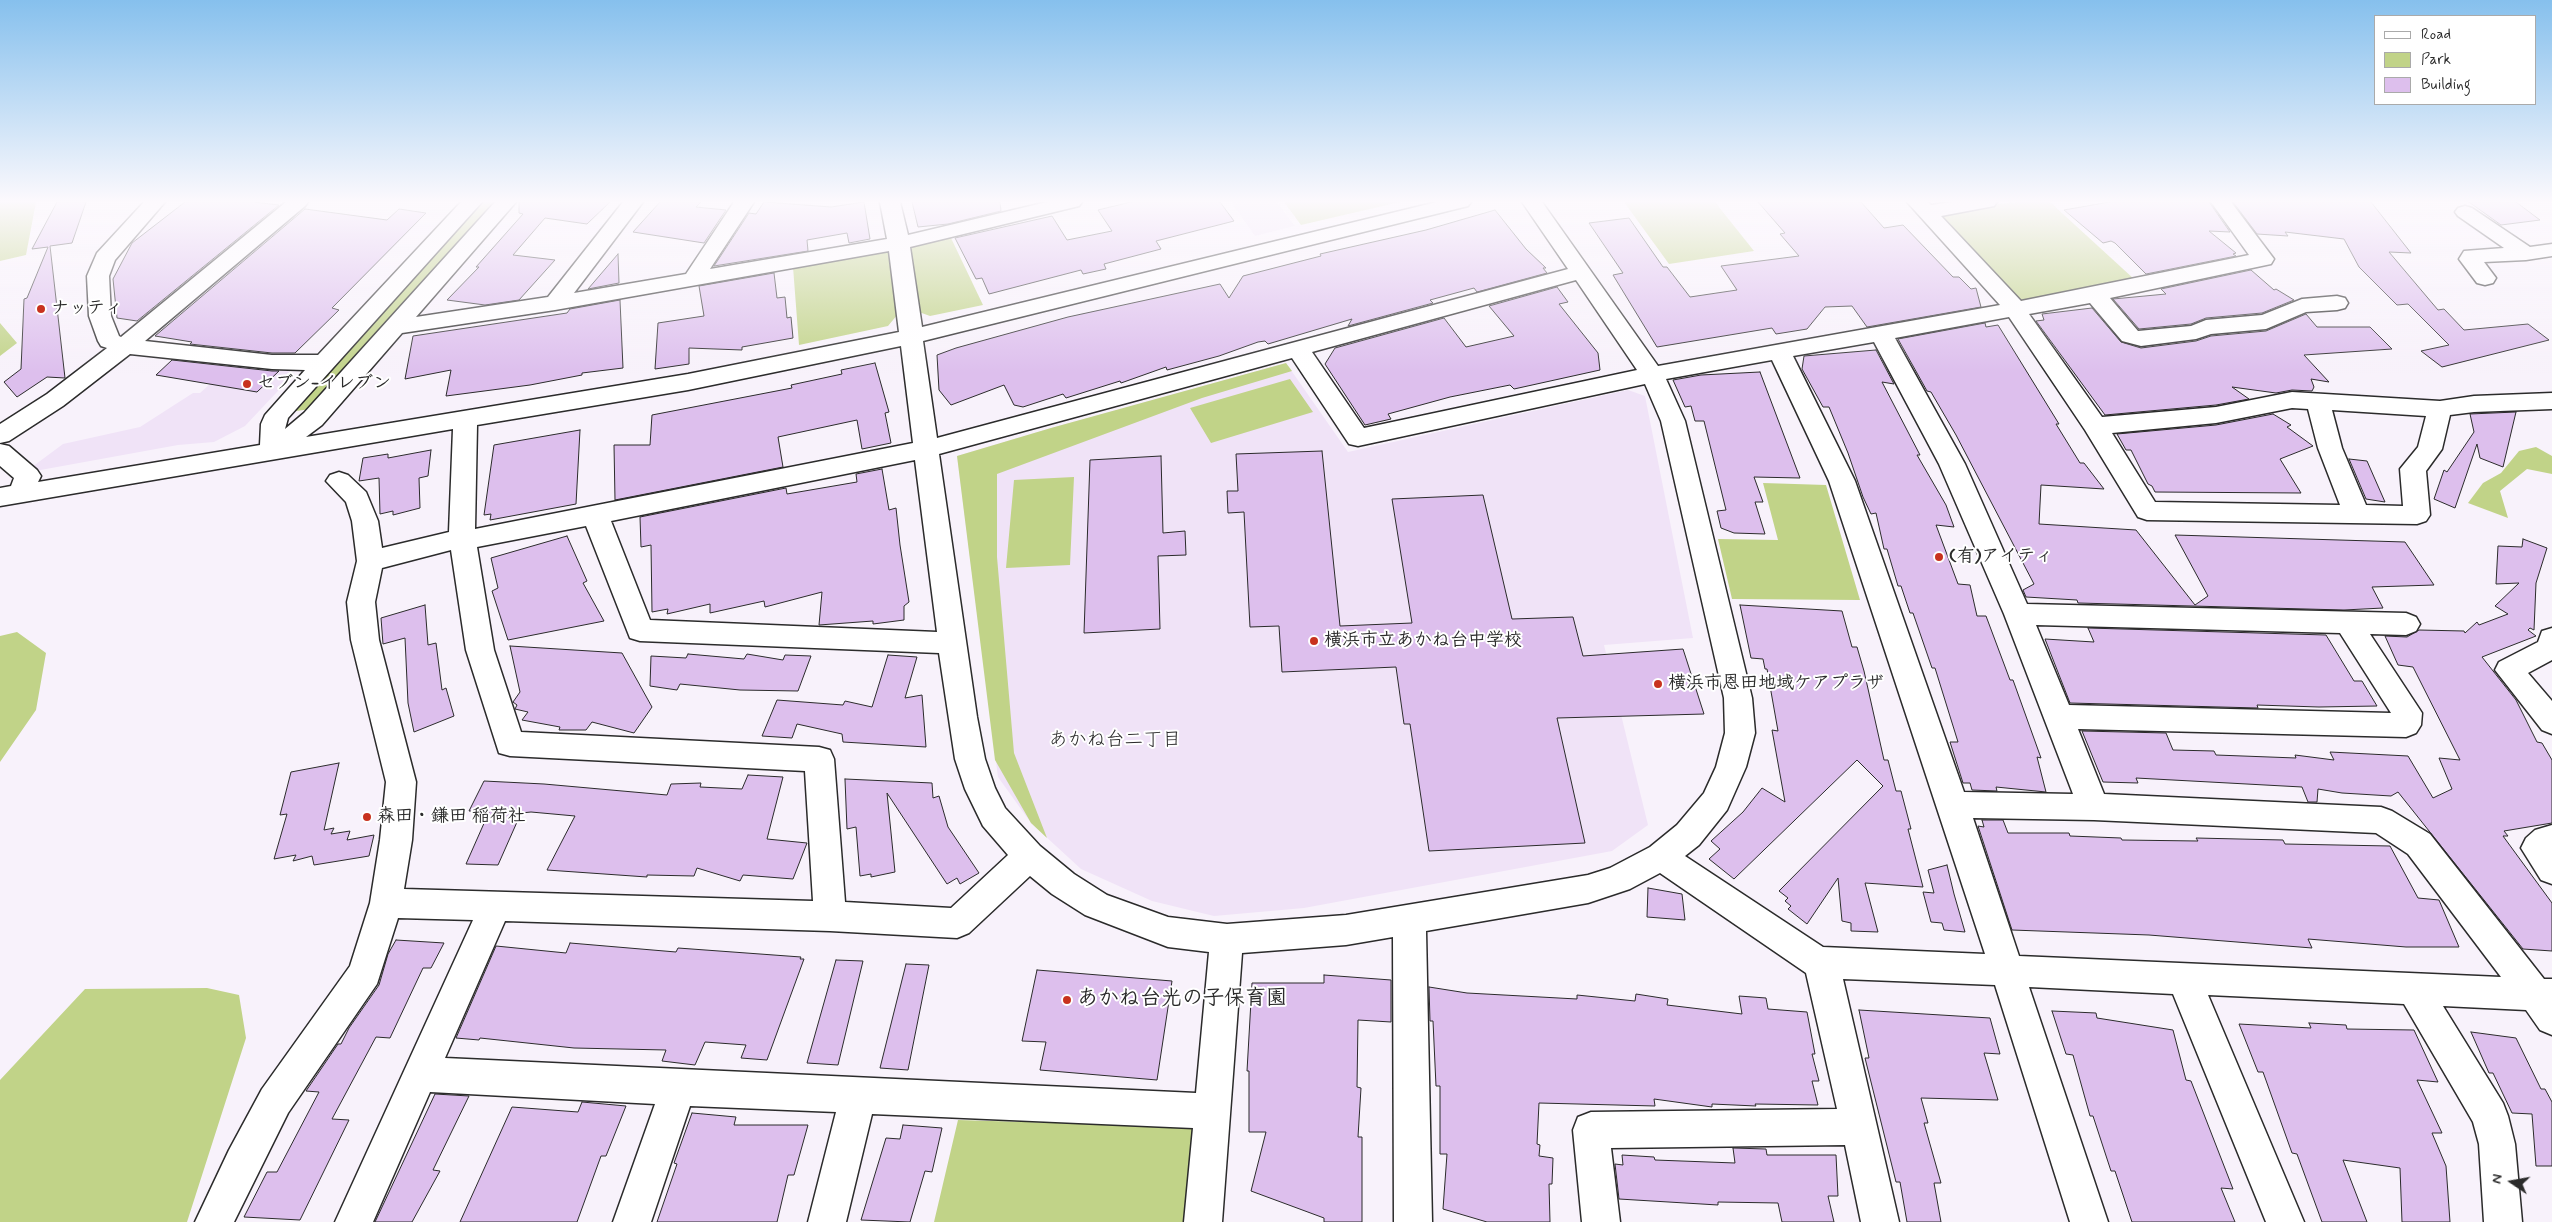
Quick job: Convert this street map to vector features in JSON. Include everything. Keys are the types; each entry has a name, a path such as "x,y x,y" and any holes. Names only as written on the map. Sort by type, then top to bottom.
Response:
{"street":[{"path":"105,259 98,276 100,316 109,341 125,346 272,362 324,363"},
{"path":"0,435 55,400 125,346 229,259"},
{"path":"272,452 273,424 276,415 420,259"},
{"path":"272,452 314,419 455,259"},
{"path":"555,303 589,259"},
{"path":"693,279 706,259"},
{"path":"394,327 555,303 807,259"},
{"path":"901,259 962,717 972,767 994,817 1029,856 1063,884 1096,905 1168,932 1227,939 1272,938 1346,930 1588,888 1619,879 1661,857 1688,835 1716,800 1731,767 1740,733 1738,698 1673,421 1652,374 1572,259"},
{"path":"10,496 688,382 911,337 1229,259"},
{"path":"1969,259 2013,308 2094,426 2147,511 2417,515 2413,469 2430,448 2440,409"},
{"path":"1299,350 1358,438 1652,374 2013,308 2095,295 2262,259"},
{"path":"2470,259 2485,278"},
{"path":"370,561 462,538 482,538 926,450 1581,272"},
{"path":"2095,295 2130,336 2142,339 2196,332 2206,327 2266,322 2302,306 2337,303"},
{"path":"1880,332 1952,464 2018,614 2094,807"},
{"path":"1779,351 1842,482 1952,805 2089,1222"},
{"path":"2094,426 2168,421 2292,400 2440,409 2474,404 2552,401"},
{"path":"2318,402 2330,448 2356,514"},
{"path":"465,420 462,538 480,650 510,744 819,759 830,916"},
{"path":"0,452 28,476 10,496"},
{"path":"214,1222 242,1163 275,1101 365,973 386,903 396,840 401,782 365,640 361,602 370,561 365,521 357,498 339,481"},
{"path":"595,515 640,630 952,643"},
{"path":"2018,614 2406,624"},
{"path":"2060,717 2406,725 2407,713 2348,623"},
{"path":"2552,639 2551,648 2509,670 2552,722"},
{"path":"1952,805 2094,807 2381,820 2419,844 2546,1003"},
{"path":"2552,839 2546,840 2537,848 2552,870"},
{"path":"386,903 830,916 957,923 1029,856"},
{"path":"1661,857 1818,962 1826,978 1880,1222"},
{"path":"354,1222 496,906"},
{"path":"1409,920 1414,1222"},
{"path":"1203,1222 1227,939"},
{"path":"1818,962 2412,987 2546,1003"},
{"path":"2184,978 2285,1222"},
{"path":"2412,987 2490,1116 2497,1144 2503,1222"},
{"path":"420,1074 678,1088 1212,1111"},
{"path":"632,1222 678,1088"},
{"path":"827,1222 858,1096"},
{"path":"1601,1222 1592,1130 1860,1127"}],"shaded area":[{"path":"233,363 289,369 292,376 245,426 214,442 178,445 35,471 32,467 63,444 140,427 193,393 200,393"},
{"name":"横浜市立あかね台中学校","path":"1286,363 1348,452 1628,390 1645,396 1693,638 1604,645 1648,825 1612,851 1304,908 1214,916 1152,901 1081,869 1031,823 998,777 957,456"}],"green space":[{"path":"430,259 444,259 311,409 296,411 294,409"},
{"path":"837,259 894,259 898,314 888,326 799,345 793,267"},
{"path":"912,259 961,259 983,305 930,316 919,312"},
{"path":"1665,259 1702,259 1669,264"},
{"path":"1974,259 2112,259 2134,279 2010,302"},
{"path":"0,323 17,343 0,356"},
{"path":"1286,363 1292,371 1202,398 997,474 997,557 1014,753 1047,838 1031,823 995,760 957,456"},
{"path":"1290,379 1313,412 1211,443 1190,408"},
{"path":"2536,447 2552,456 2552,474 2527,469 2500,491 2508,518 2468,503 2483,483 2501,473 2519,451"},
{"path":"1074,477 1070,565 1006,568 1014,480"},
{"path":"1763,483 1826,485 1860,600 1732,599 1718,539 1778,540"},
{"path":"17,632 46,653 36,710 0,762 0,636"},
{"path":"207,988 239,995 246,1038 187,1222 0,1222 0,1080 85,989"},
{"path":"958,1120 1193,1127 1184,1222 934,1222"}],"building":[{"path":"43,259 51,259 65,378 47,377 17,397 4,382 21,369 24,299 27,298"},
{"path":"124,259 213,259 137,321 117,318 113,279"},
{"path":"246,259 380,259 332,308 339,310 295,353 272,353 190,344 192,342 155,336"},
{"path":"483,259 555,260 519,300 485,305 447,300 479,267 476,267"},
{"path":"614,259 618,259 619,283 588,289"},
{"path":"719,259 758,259 714,266"},
{"path":"966,259 1123,259 1104,264 1106,269 1083,274 1081,270 989,294 982,278 976,279"},
{"path":"1309,259 1537,259 1546,268 1543,268 1547,273 1477,292 1474,288 1430,300 1433,303 1348,326 1352,319 1268,344 1265,341 1258,342 1219,356 1167,370 1166,367 1121,383 1120,381 1066,398 1063,394 1023,407 1014,405 1004,385 951,405 939,390 937,355 1068,317 1220,284 1229,298 1243,276"},
{"path":"1613,259 1657,259 1663,267 1667,267 1690,297 1737,290 1721,266 1775,259 1936,259 1953,277 1959,277 1971,289 1976,288 1981,307 1867,327 1852,306 1825,307 1807,329 1776,334 1772,328 1657,347 1613,275 1623,273"},
{"path":"2131,259 2221,259 2146,274"},
{"path":"2355,259 2395,259 2438,310 2444,309 2464,330 2528,324 2549,340 2442,367 2421,351 2449,345 2408,304 2397,305 2359,267"},
{"path":"2251,270 2274,290 2276,289 2294,300 2262,313 2206,318 2191,324 2139,329 2113,299 2166,294 2161,289"},
{"path":"774,273 777,298 785,297 787,318 791,317 793,338 742,347 742,350 689,348 689,364 655,369 658,323 704,316 699,286"},
{"path":"1557,287 1568,302 1559,304 1598,353 1600,370 1514,389 1510,385 1450,397 1388,414 1391,419 1365,425 1325,364 1335,348 1444,318 1466,347 1514,336 1489,306"},
{"path":"620,300 623,368 582,373 582,375 530,385 446,396 451,370 405,379 413,336 567,313 570,309"},
{"path":"2092,308 2121,342 2141,348 2196,341 2211,336 2266,331 2306,314 2317,327 2370,327 2392,349 2304,355 2329,382 2311,379 2314,387 2312,391 2292,390 2276,393 2232,387 2249,399 2216,405 2105,415 2036,321 2044,320 2042,314"},
{"path":"1985,323 1986,327 1998,325 2059,424 2056,424 2080,463 2084,463 2104,489 2041,485 2039,524 2136,530 2195,605 2208,596 2175,535 2405,542 2434,585 2372,587 2383,608 2344,610 2078,603 2077,600 2026,597 2023,590 2034,584 1956,435 1931,392 1927,391 1898,339"},
{"path":"1876,350 1894,384 1882,382 1920,455 1917,455 1946,505 1954,527 1936,525 1958,584 1970,585 1977,616 1986,616 2010,680 2013,680 2041,758 2037,757 2046,792 1996,787 1997,791 1972,790 1970,783 1963,783 1950,742 1958,742 1935,668 1932,668 1913,613 1910,613 1901,586 1898,586 1887,549 1884,549 1876,513 1871,514 1863,497 1848,453 1829,407 1823,407 1802,369 1804,356"},
{"path":"172,360 279,371 257,392 156,375"},
{"path":"875,363 889,412 885,413 891,443 862,449 857,420 778,437 783,467 615,500 614,445 650,445 652,415 792,388 791,385 842,374 841,370"},
{"path":"1760,372 1800,478 1754,477 1763,502 1755,502 1765,534 1734,533 1721,528 1717,511 1726,510 1704,421 1695,421 1691,406 1685,407 1673,380 1701,375"},
{"path":"2516,412 2503,467 2480,458 2477,444 2455,508 2434,499 2444,470 2447,472 2474,432 2470,414"},
{"path":"2273,414 2291,425 2287,427 2313,446 2280,459 2301,493 2155,492 2152,486 2148,484 2131,450 2126,450 2117,434 2216,425"},
{"path":"580,430 576,504 490,520 491,514 484,515 494,445"},
{"path":"431,450 428,476 419,478 420,508 393,515 393,511 380,514 379,478 359,481 363,458 388,454 388,458"},
{"path":"1322,451 1340,626 1412,623 1392,499 1483,495 1512,619 1573,617 1583,656 1683,649 1704,714 1557,718 1585,843 1429,851 1410,724 1404,724 1396,667 1282,672 1279,626 1250,627 1244,512 1228,513 1227,491 1238,491 1236,454"},
{"path":"1161,456 1163,533 1185,531 1186,555 1158,556 1160,629 1084,633 1090,460"},
{"path":"2349,459 2367,461 2385,502 2366,499"},
{"path":"882,469 889,510 896,508 909,602 904,606 904,620 873,624 873,621 819,625 822,592 765,607 764,601 710,613 710,604 667,614 668,609 652,612 651,545 641,547 640,517 786,488 787,494 857,482 856,474"},
{"path":"567,536 587,581 583,583 604,621 508,640 492,591 498,588 491,558"},
{"path":"2523,539 2547,548 2536,583 2534,630 2530,628 2528,630 2536,636 2482,657 2516,700 2537,742 2542,743 2552,760 2552,823 2504,831 2508,836 2503,836 2552,903 2552,951 2523,949 2398,792 2391,796 2342,793 2318,789 2317,802 2308,802 2302,787 2136,778 2138,783 2103,782 2082,731 2166,733 2173,750 2214,751 2216,755 2296,758 2295,755 2334,760 2330,752 2408,756 2433,798 2452,789 2439,758 2460,760 2413,667 2398,665 2385,636 2407,637 2419,630 2464,631 2465,633 2477,622 2479,625 2508,614 2495,606 2519,583 2496,584 2498,546 2522,547"},
{"path":"425,605 428,645 436,643 442,690 446,688 454,716 414,732 408,703 405,638 383,644 381,618"},
{"path":"1740,605 1842,611 1852,647 1857,647 1864,671 1884,760 1888,760 1896,791 1901,791 1911,829 1908,829 1923,887 1865,883 1878,932 1851,931 1851,923 1842,921 1838,878 1807,924 1788,909 1791,906 1785,901 1788,898 1779,891 1883,786 1857,760 1734,879 1709,859 1720,849 1711,841 1743,812 1762,788 1785,802 1772,730 1778,731 1767,669 1765,669 1763,659 1751,658"},
{"path":"2088,628 2326,635 2354,681 2362,681 2377,706 2257,705 2258,708 2070,703 2045,639 2094,642"},
{"path":"510,646 622,653 652,707 634,733 592,722 586,730 559,730 560,727 522,720 528,712 515,709 517,705 513,702 520,692"},
{"path":"688,654 744,659 747,654 783,660 785,655 811,656 798,691 740,690 680,684 677,690 650,686 651,656 686,658"},
{"path":"888,655 917,657 905,698 922,695 926,747 843,742 842,734 797,724 792,738 762,736 777,700 843,705 845,701 872,707"},
{"path":"339,763 324,830 334,828 331,834 350,831 347,840 374,835 369,856 314,865 312,856 293,861 296,855 274,859 287,814 280,815 291,772"},
{"path":"748,775 783,777 767,839 807,843 793,879 743,875 740,881 697,868 694,876 647,875 647,877 547,870 575,816 531,812 521,813 498,865 466,864 489,812 469,811 484,781 544,784 667,795 671,784 701,783 700,787 742,789"},
{"path":"845,779 932,783 933,798 939,796 948,827 979,873 960,884 957,878 947,884 887,793 895,872 871,877 871,874 860,876 856,827 847,829"},
{"path":"1982,820 2003,820 2008,833 2069,833 2070,836 2121,838 2122,840 2198,841 2196,838 2283,840 2285,844 2390,846 2418,898 2439,900 2459,947 2406,947 2308,939 2312,948 2149,935 2012,930 1978,826 1984,827"},
{"path":"1947,865 1965,932 1944,930 1942,923 1931,922 1923,892 1934,893 1928,870"},
{"path":"1648,888 1682,894 1685,920 1647,917"},
{"path":"396,940 444,943 431,968 423,968 390,1038 376,1037 332,1119 349,1120 300,1220 244,1217 267,1172 277,1172 319,1092 306,1091 338,1044 341,1044 349,1028 379,985 388,954"},
{"path":"570,943 676,952 678,948 801,957 800,959 804,959 767,1060 741,1058 746,1045 705,1042 695,1065 662,1061 666,1050 574,1048 480,1038 479,1040 456,1038 496,946 566,953"},
{"path":"836,960 863,961 838,1065 807,1063"},
{"path":"906,964 929,965 908,1070 880,1068"},
{"path":"1037,970 1172,981 1157,1080 1040,1070 1046,1042 1022,1041"},
{"path":"1324,975 1391,980 1391,1022 1358,1020 1357,1087 1361,1088 1358,1137 1362,1137 1362,1222 1324,1222 1324,1218 1251,1191 1266,1132 1249,1132 1249,1071 1247,1071 1252,983 1324,983"},
{"path":"1429,987 1467,993 1577,999 1577,995 1635,1001 1636,994 1668,999 1667,1005 1742,1014 1739,996 1766,998 1768,1009 1807,1012 1815,1054 1812,1054 1819,1081 1812,1081 1818,1105 1755,1104 1756,1106 1712,1104 1712,1107 1654,1099 1655,1106 1539,1103 1537,1144 1540,1145 1539,1156 1553,1158 1552,1184 1549,1184 1550,1222 1487,1222 1443,1209 1447,1154 1440,1154 1440,1086 1436,1086 1433,1021 1430,1021"},
{"path":"1859,1010 1990,1018 2000,1054 1984,1053 1998,1100 1921,1098 1928,1123 1924,1123 1941,1183 1934,1183 1941,1222 1907,1222 1900,1182 1896,1182 1865,1058 1869,1058"},
{"path":"2052,1011 2096,1013 2097,1018 2173,1030 2186,1080 2191,1081 2233,1189 2221,1188 2235,1222 2132,1222 2115,1171 2111,1171 2093,1116 2090,1116 2073,1055 2066,1054"},
{"path":"2309,1023 2346,1025 2347,1029 2414,1030 2438,1082 2417,1080 2442,1133 2432,1133 2446,1166 2450,1222 2402,1222 2400,1168 2343,1160 2367,1222 2322,1222 2297,1154 2292,1153 2263,1072 2258,1072 2239,1024 2311,1028"},
{"path":"2471,1032 2516,1038 2541,1089 2545,1089 2552,1102 2552,1166 2536,1166 2532,1114 2512,1113 2493,1073 2489,1073"},
{"path":"435,1094 469,1096 433,1170 440,1171 412,1222 375,1222"},
{"path":"582,1102 626,1106 606,1156 601,1156 577,1222 460,1222 512,1107 578,1112"},
{"path":"692,1113 736,1117 734,1125 808,1125 794,1175 788,1175 777,1222 657,1222 677,1164 674,1163"},
{"path":"903,1125 942,1128 932,1172 925,1171 910,1222 861,1220 886,1138 900,1139"},
{"path":"1733,1148 1766,1149 1767,1155 1836,1155 1838,1196 1828,1196 1834,1222 1782,1222 1778,1203 1718,1202 1718,1205 1619,1199 1615,1164 1623,1165 1622,1155 1654,1157 1655,1160 1735,1163"}],"place":[{"name":"ナッティ","path":"41,309"},
{"name":"セブン-イレブン","path":"247,384"},
{"name":"(有)アイティ","path":"1939,557"},
{"name":"横浜市立あかね台中学校","path":"1314,641"},
{"name":"横浜市恩田地域ケアプラザ","path":"1658,684"},
{"name":"森田・鎌田 稲荷社","path":"367,817"},
{"name":"あかね台光の子保育園","path":"1067,1000"}],"district":[{"name":"あかね台二丁目","path":"1115,741"}]}
